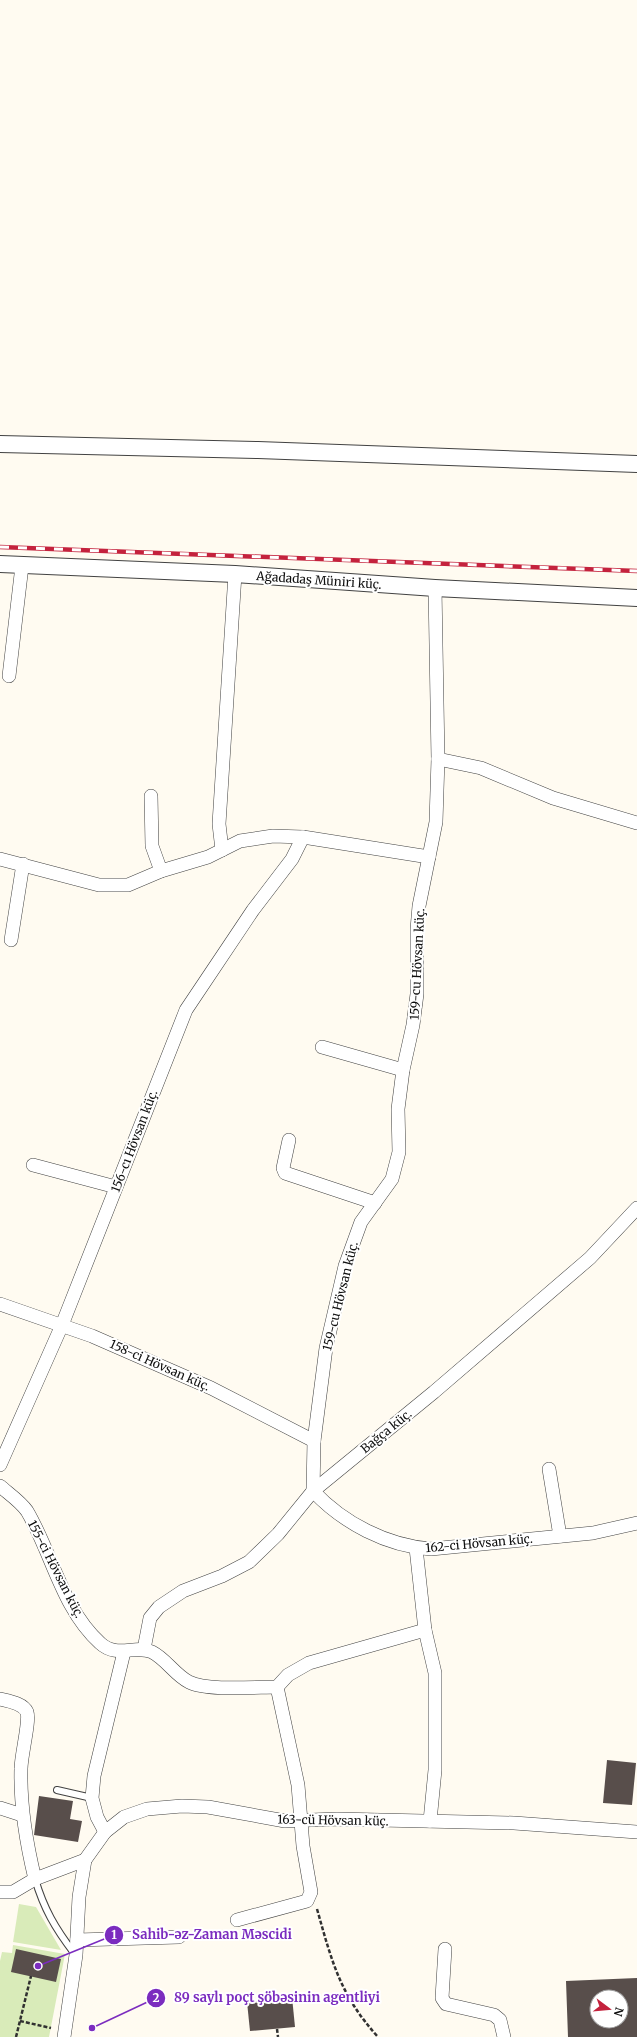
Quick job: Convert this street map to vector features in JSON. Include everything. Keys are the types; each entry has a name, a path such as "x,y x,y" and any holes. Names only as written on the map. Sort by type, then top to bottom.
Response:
{"street":[{"path":"0,444 258,450 637,464"},
{"name":"Ağadadaş Müniri küç.","path":"0,564 235,574 436,588 637,598"},
{"path":"9,676 22,566"},
{"path":"222,850 219,824 235,574"},
{"name":"159-cu Hövsan küç.","path":"313,1491 314,1441 326,1348 345,1266 361,1222 392,1179 398,1160 398,1109 403,1070 414,1025 417,994 417,929 419,906 436,822 438,759 436,588"},
{"path":"438,759 481,768 553,798 637,823"},
{"path":"151,796 152,846 161,870"},
{"path":"0,859 99,885 114,886 128,885 161,870 208,857 240,841 273,836 303,837 429,857"},
{"name":"156-cı Hövsan küç.","path":"0,1465 62,1325 186,1010 253,910 292,859 303,837"},
{"path":"11,940 23,864"},
{"path":"322,1047 403,1070"},
{"path":"288,1140 283,1168 285,1174 375,1203"},
{"path":"33,1165 116,1187"},
{"name":"Bağça küç.","path":"144,1649 150,1618 159,1606 183,1591 222,1576 249,1562 278,1534 313,1491 434,1392 590,1258 637,1208"},
{"name":"158-ci Hövsan küç.","path":"0,1304 92,1336 211,1388 314,1441"},
{"path":"549,1469 560,1536"},
{"name":"155-ci Hövsan küç.","path":"0,1486 26,1510 76,1614 100,1644 124,1652 144,1649"},
{"name":"162-ci Hövsan küç.","path":"313,1491 329,1507 371,1533 416,1548 431,1549 593,1533 637,1523"},
{"path":"416,1548 424,1630 436,1673 434,1770 430,1821"},
{"path":"144,1649 152,1652 177,1675 190,1683 203,1686 277,1687 288,1675 310,1663 424,1630"},
{"path":"105,1832 97,1817 92,1798 94,1776 124,1652"},
{"path":"237,1920 307,1901 311,1892 303,1846 298,1785 277,1687"},
{"path":"0,1699 21,1705 26,1710 27,1714 21,1753 22,1815 35,1879"},
{"name":"163-cü Hövsan küç.","path":"64,2037 76,1955 79,1897 85,1860 105,1832 124,1816 147,1809 182,1806 208,1807 261,1817 302,1821 336,1819 514,1823 637,1832"},
{"path":"0,1808 22,1815"},
{"path":"0,1892 13,1892 35,1879 85,1860"},
{"path":"77,1940 179,1937"},
{"path":"445,1948 442,1998 446,2004 494,2015 500,2020 504,2037"}],"lane":[{"path":"57,1790 92,1798"},
{"path":"35,1879 42,1902 54,1927 76,1955"}],"path":[{"path":"311,1892 334,1968 344,1992 378,2037"},
{"path":"16,2037 31,1976"},
{"path":"20,2021 51,2028"},
{"path":"277,2028 278,2037"}],"green space":[{"path":"19,1904 36,1907 61,1950 13,1942"},
{"path":"13,1945 65,1954 49,2037 0,2037 0,1961 2,1952 12,1953"}],"building":[{"path":"607,1760 636,1763 632,1805 603,1803"},
{"path":"39,1796 73,1801 70,1819 82,1821 78,1842 34,1835"},
{"path":"16,1949 61,1959 56,1982 11,1972"},
{"path":"637,1978 637,2037 568,2037 566,1981"},
{"path":"292,1997 295,2027 250,2031 247,2002"}],"railway":[{"path":"0,547 637,571"}],"place":[{"name":"Sahib-əz-Zaman Məscidi","path":"38,1966"},
{"name":"89 saylı poçt şöbəsinin agentliyi","path":"92,2028"}]}
